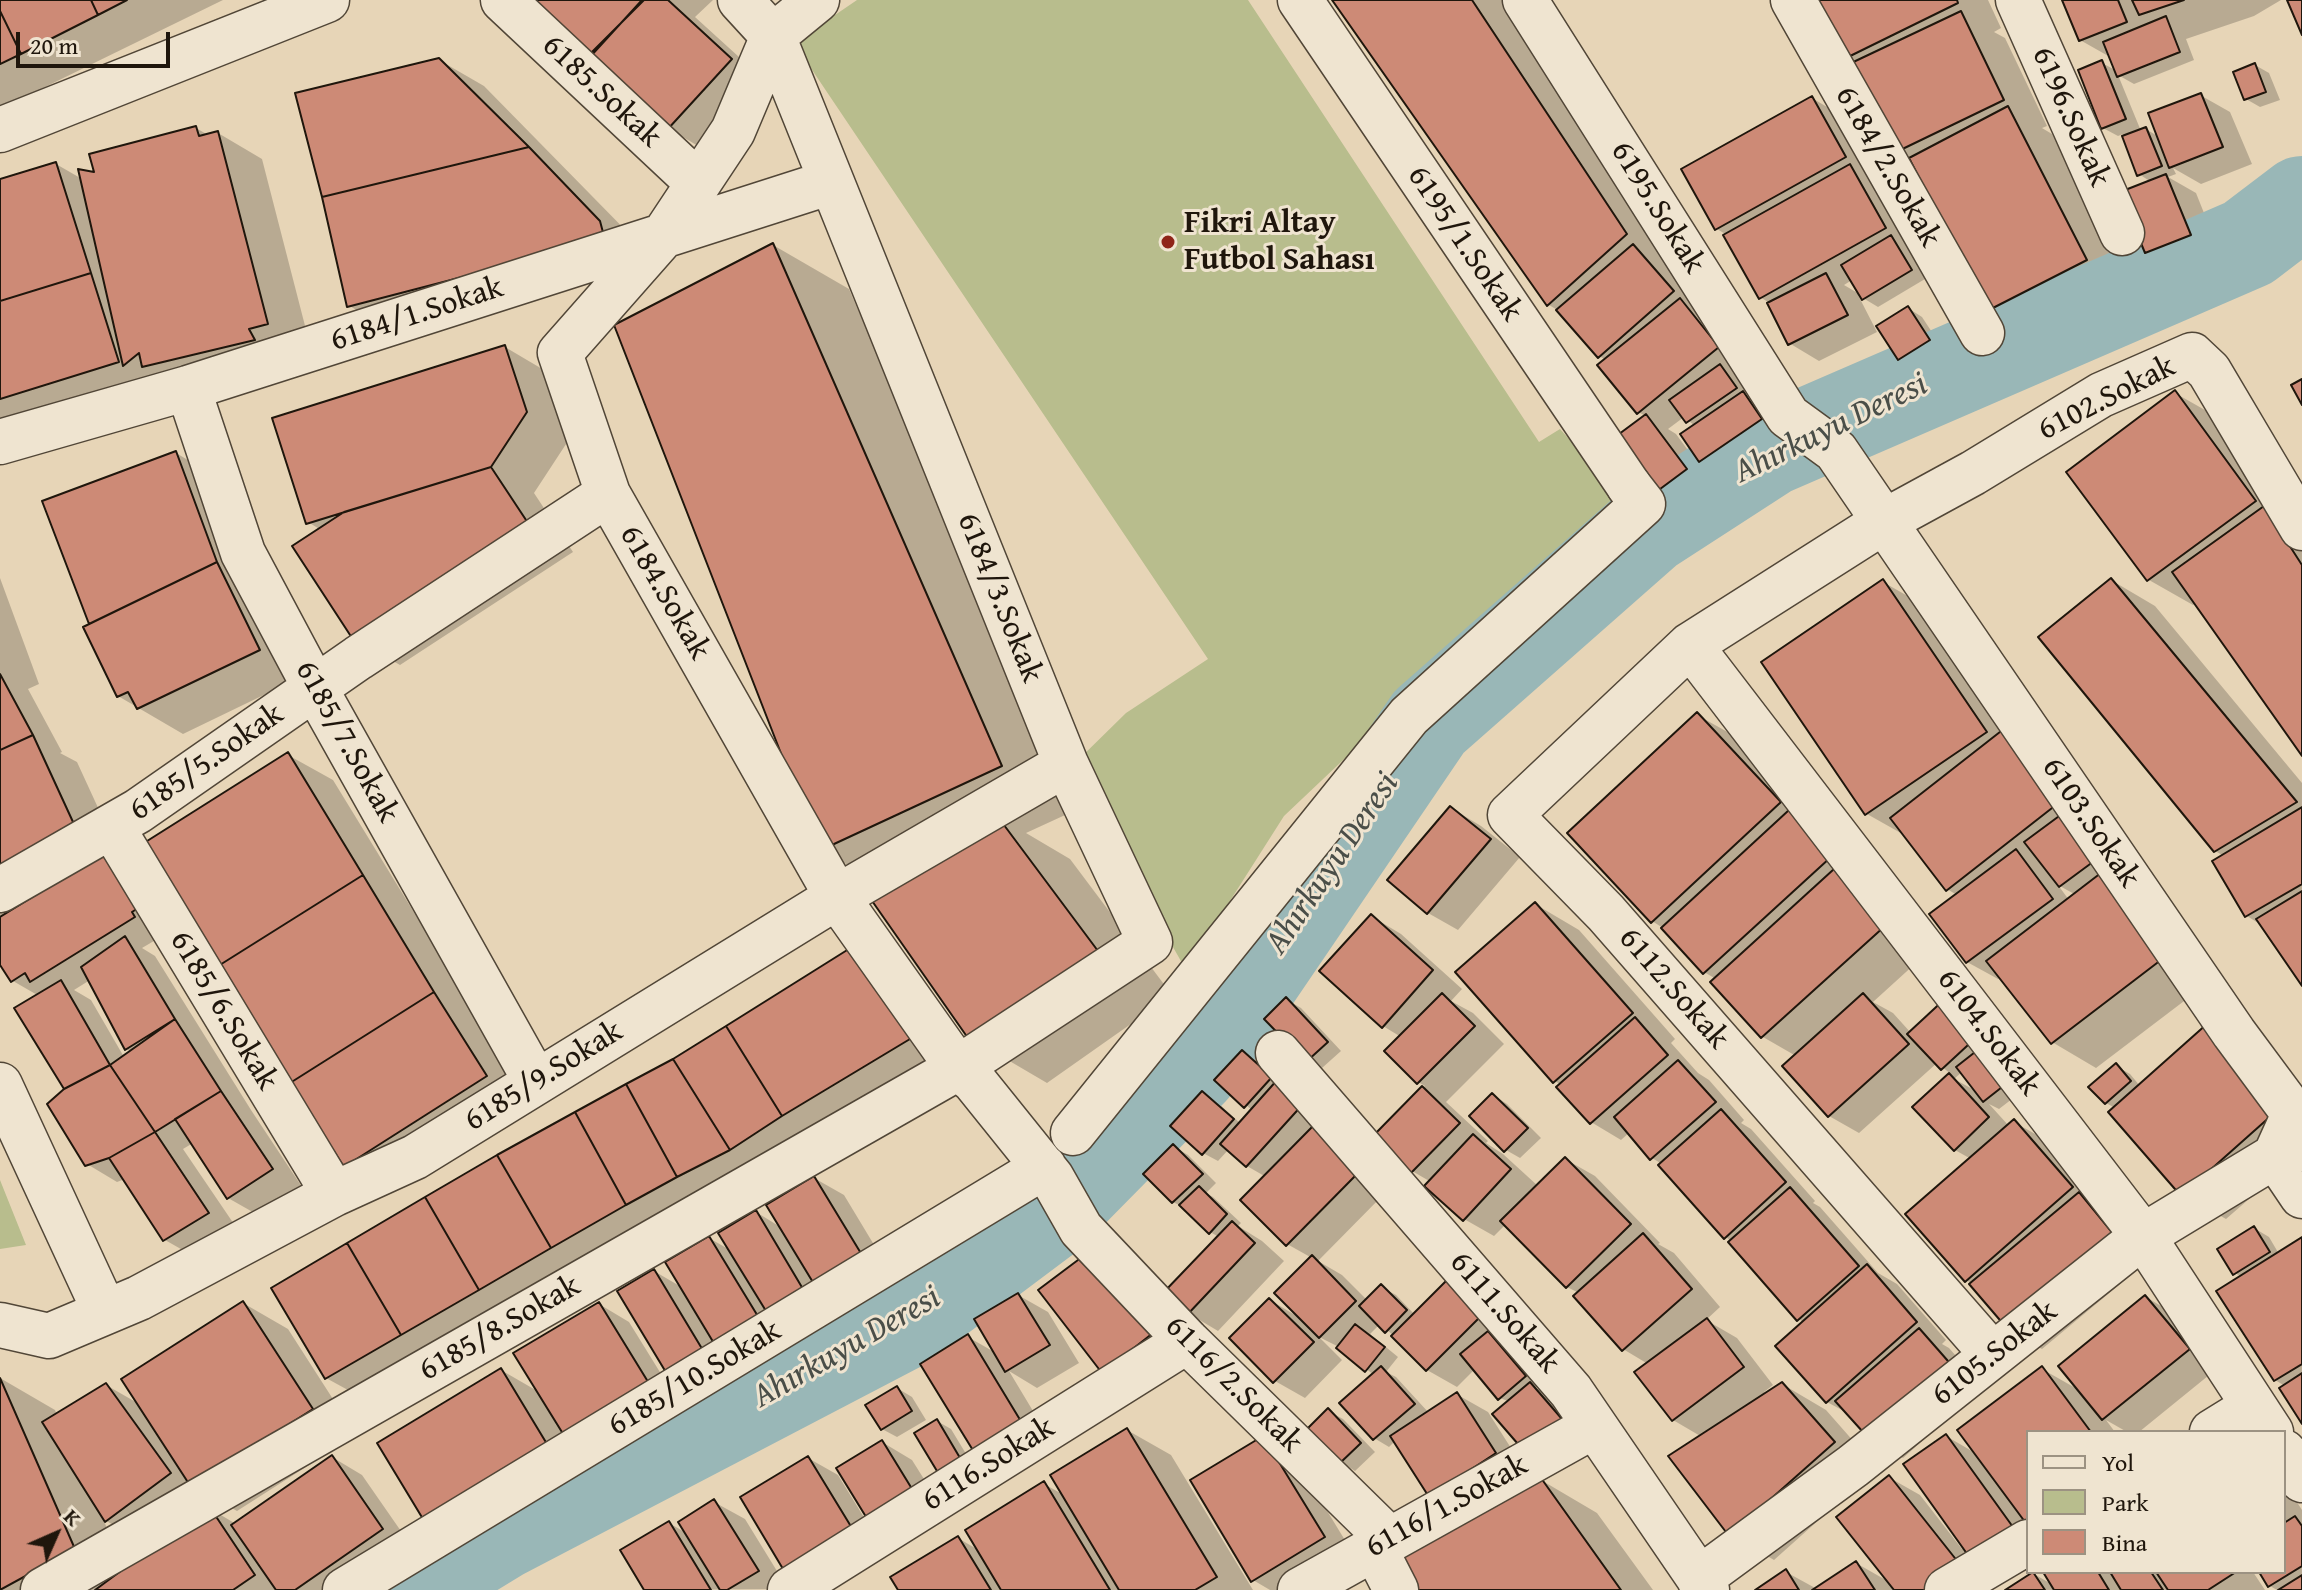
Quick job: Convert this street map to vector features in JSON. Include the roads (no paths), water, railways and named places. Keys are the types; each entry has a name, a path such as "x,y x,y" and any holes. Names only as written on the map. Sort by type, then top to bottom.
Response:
{"street":[{"path":"0,130 327,0"},
{"name":"6185.Sokak","path":"503,0 698,183"},
{"path":"740,0 773,36"},
{"name":"6184.Sokak","path":"817,0 773,36 733,131 664,235 560,353 608,494 837,897 958,1068 974,1081 1048,1172"},
{"name":"6195/1.Sokak","path":"1073,1133 1409,716 1643,504 1300,0"},
{"name":"6195.Sokak","path":"1525,0 1788,416"},
{"name":"6184/2.Sokak","path":"1793,0 1982,333"},
{"name":"6196.Sokak","path":"2018,0 2122,233"},
{"name":"6184/3.Sokak","path":"773,36 1066,764 1150,942 958,1068"},
{"name":"6184/1.Sokak","path":"0,442 188,388 831,182"},
{"name":"6102.Sokak","path":"1885,521 1973,473 2101,395 2192,355 2209,371 2302,528"},
{"name":"6185/7.Sokak","path":"188,388 243,553 315,688 536,1082"},
{"name":"6103.Sokak","path":"1788,416 1836,451 2234,1033 2294,1114 2288,1152"},
{"name":"6185/5.Sokak","path":"0,890 138,811 315,688 608,494"},
{"path":"1690,645 1885,521"},
{"name":"6104.Sokak","path":"1690,645 2143,1236 2263,1419"},
{"name":"6112.Sokak","path":"1690,645 1510,815 1606,913 1993,1355"},
{"name":"6185/9.Sokak","path":"0,1325 49,1336 139,1298 334,1194 415,1157 837,897 1066,764"},
{"name":"6185/6.Sokak","path":"112,827 334,1194"},
{"name":"6111.Sokak","path":"1278,1053 1571,1391 1703,1584"},
{"name":"6185/8.Sokak","path":"43,1590 958,1068"},
{"path":"0,1085 105,1312"},
{"path":"2288,1152 2302,1196"},
{"name":"6105.Sokak","path":"1703,1584 2143,1236 2288,1152"},
{"name":"6116/2.Sokak","path":"1048,1172 1081,1229 1382,1543 1396,1590"},
{"name":"6185/10.Sokak","path":"345,1590 1048,1172"},
{"name":"6116.Sokak","path":"790,1590 1187,1341"},
{"path":"2220,1430 2263,1419"},
{"name":"6116/1.Sokak","path":"1300,1590 1594,1426"},
{"path":"2286,1455 2302,1480"},
{"path":"1947,1590 2026,1543"}],"waterway":[{"name":"Ahırkuyu Deresi","path":"409,1590 501,1534 905,1323 1049,1215 1193,1069 1429,722 1648,529 1770,450 2248,243 2302,202"}],"place":[{"name":"Fikri Altay Futbol Sahası","path":"1168,242"}]}
